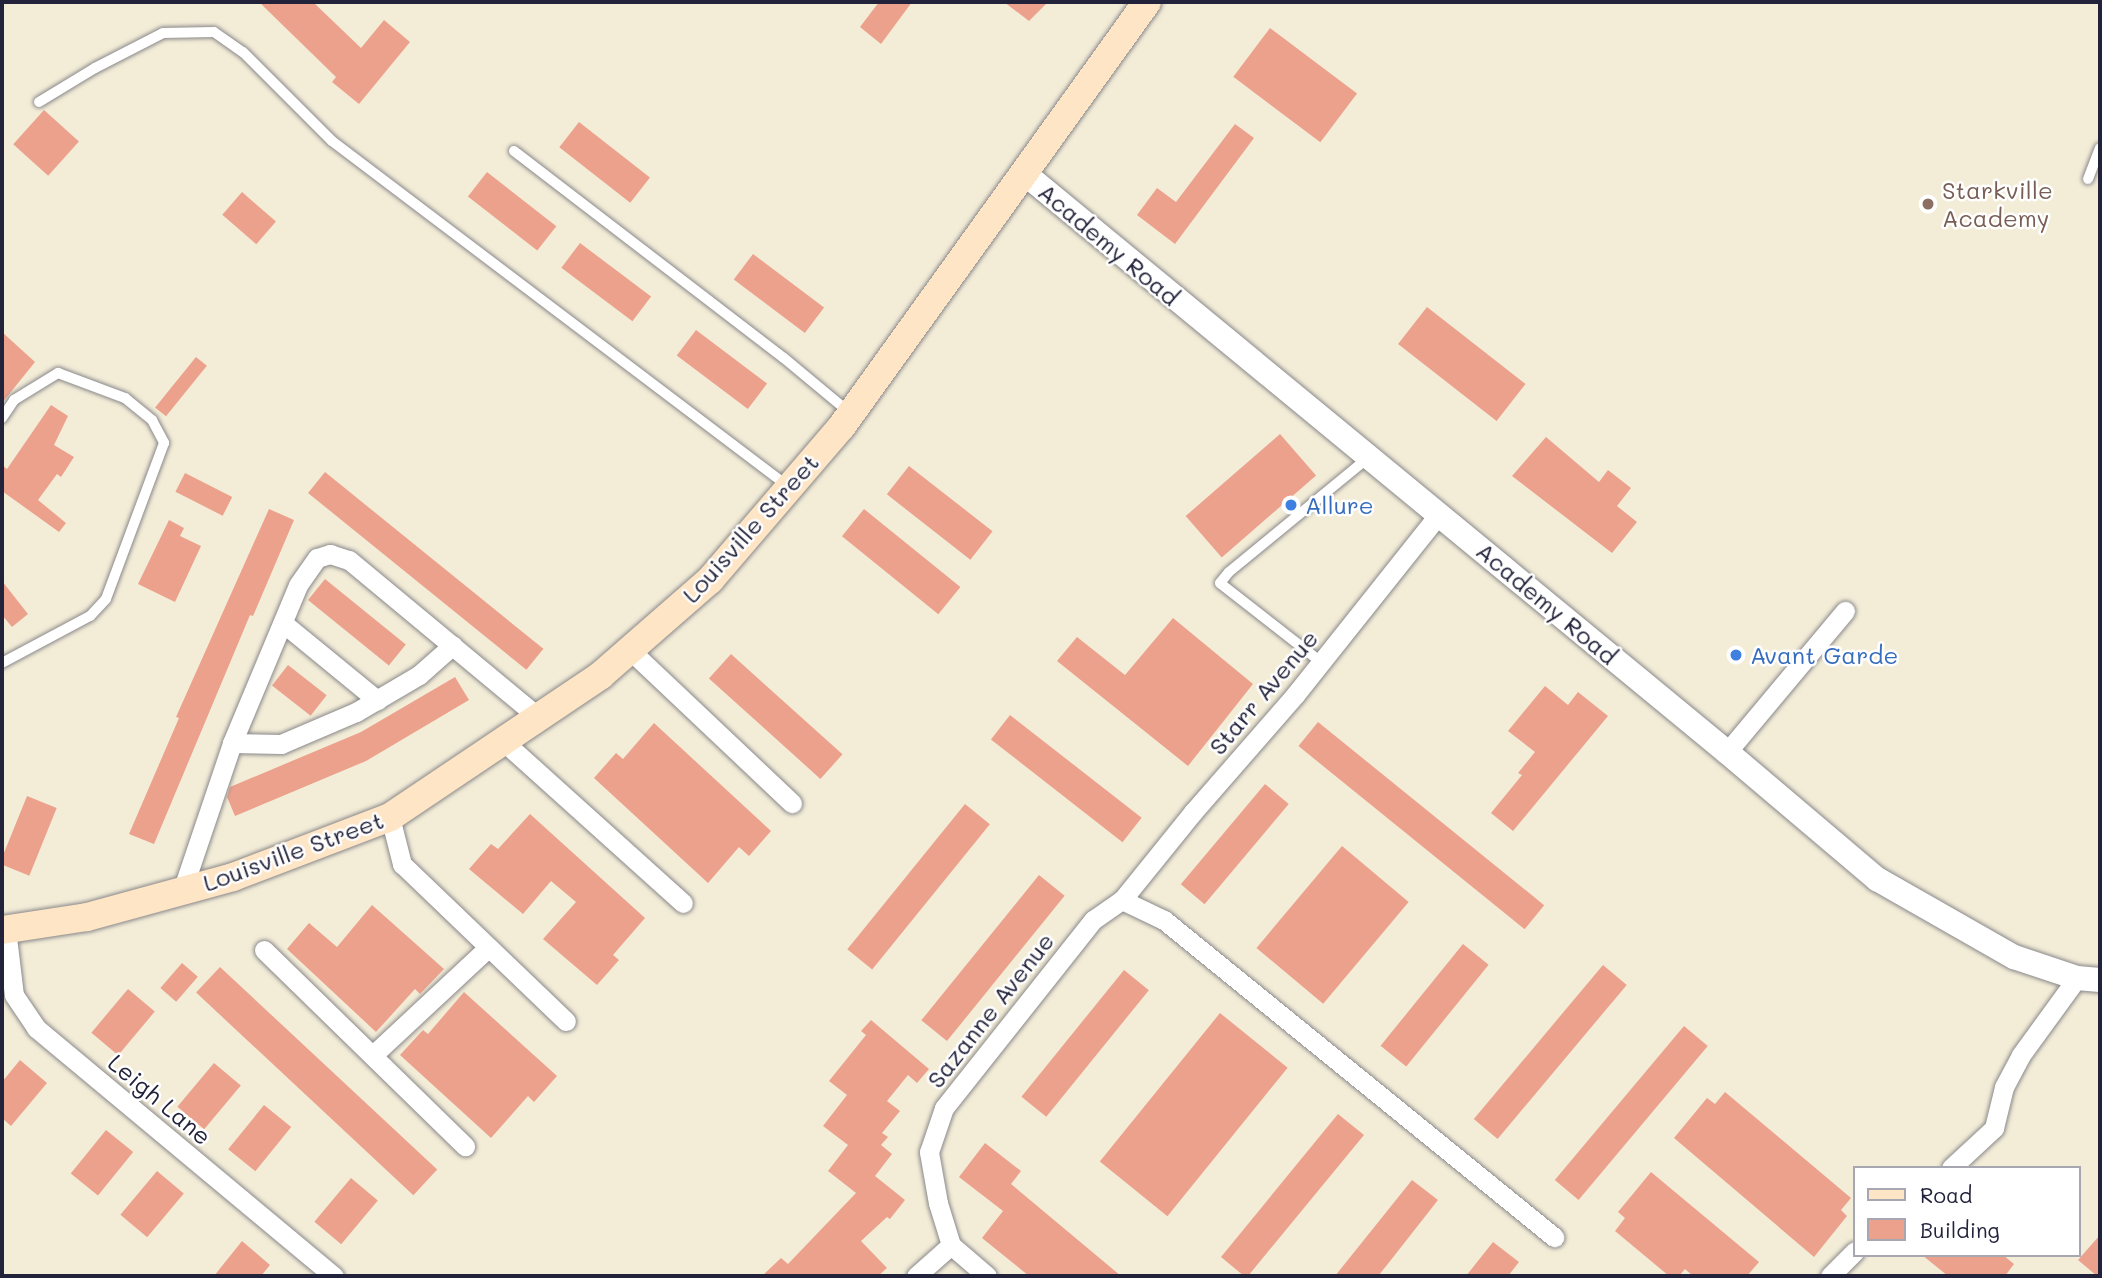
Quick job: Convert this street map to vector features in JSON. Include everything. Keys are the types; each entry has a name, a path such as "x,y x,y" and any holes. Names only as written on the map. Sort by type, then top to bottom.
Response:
{"main road":[{"name":"Louisville Street","path":"4,929 87,917 233,877 390,817 601,675 710,580 850,414 1147,2"}],"street":[{"name":"Academy Road","path":"1024,173 1727,752 1877,879 2014,957 2089,979"},
{"name":"Starr Avenue","path":"1122,900 1321,662 1439,514"},
{"path":"182,891 232,743 299,585 317,558 330,554 349,560 538,717"},
{"path":"1727,752 1845,611"},
{"path":"283,623 377,700"},
{"path":"232,743 281,744 377,700 419,675 453,645"},
{"path":"630,650 792,803"},
{"path":"503,741 684,903"},
{"path":"390,817 402,864 566,1021"},
{"path":"1122,900 1164,920 1553,1237"},
{"name":"Sazanne Avenue","path":"951,1245 938,1203 929,1152 944,1108 1093,920 1122,900"},
{"name":"Leigh Lane","path":"4,929 14,995 36,1028 334,1276"},
{"path":"373,1055 489,947"},
{"path":"264,950 465,1146"},
{"path":"1953,1166 1994,1128 2004,1087 2021,1055 2089,979"},
{"path":"915,1276 951,1245 988,1276"},
{"path":"1830,1276 1854,1252"}],"lane":[{"path":"39,102 163,33 214,32 243,52 332,141 790,487"},
{"path":"2088,179 2100,148"},
{"path":"514,151 784,358 850,414"},
{"path":"2,418 14,400 58,373 125,398 152,420 164,443 106,599 90,616 2,663"},
{"path":"1321,662 1220,583 1229,572 1368,457"}],"building":[{"path":"259,2 313,2 361,48 384,20 410,42 359,104 332,82 336,77"},
{"path":"879,2 912,2 881,44 860,27"},
{"path":"1004,2 1048,2 1029,21"},
{"path":"1270,28 1357,94 1320,142 1233,77"},
{"path":"44,110 79,141 48,176 13,144"},
{"path":"579,122 650,177 630,203 559,147"},
{"path":"1235,124 1254,138 1175,244 1137,215 1157,188 1176,202"},
{"path":"487,172 556,226 537,251 468,196"},
{"path":"242,192 276,222 256,244 222,215"},
{"path":"580,243 651,297 632,321 561,268"},
{"path":"753,254 824,308 805,333 734,280"},
{"path":"1427,307 1526,384 1497,421 1398,344"},
{"path":"696,330 767,384 748,409 677,356"},
{"path":"2,332 35,362 2,403"},
{"path":"196,357 207,366 166,416 155,408"},
{"path":"51,405 68,416 54,445 74,457 61,477 57,474 38,500 66,523 59,532 2,491 2,465 7,469"},
{"path":"1280,434 1316,476 1222,558 1186,516"},
{"path":"1546,437 1599,482 1608,470 1631,488 1617,506 1637,522 1612,553 1512,476"},
{"path":"909,466 993,531 970,560 887,494"},
{"path":"325,472 543,649 526,670 308,493"},
{"path":"185,473 232,497 223,516 175,492"},
{"path":"269,509 294,520 253,616 250,615 154,844 129,834 179,718 176,717"},
{"path":"864,509 960,587 938,614 842,536"},
{"path":"169,520 184,528 180,536 201,546 175,602 138,584"},
{"path":"325,579 406,644 389,665 308,600"},
{"path":"2,581 28,614 12,627 2,615"},
{"path":"1173,618 1253,684 1188,766 1057,661 1077,637 1125,675"},
{"path":"731,654 842,754 820,779 709,679"},
{"path":"288,665 327,695 311,716 272,685"},
{"path":"455,677 469,700 366,761 235,816 227,797 230,787 361,732"},
{"path":"1545,686 1568,705 1578,692 1608,716 1513,831 1491,813 1522,775 1518,773 1535,752 1508,731"},
{"path":"1010,715 1142,818 1123,842 991,739"},
{"path":"1318,722 1544,905 1525,929 1298,746"},
{"path":"654,723 771,831 749,856 739,847 708,883 594,778 616,753 623,759"},
{"path":"1265,784 1289,804 1205,904 1181,884"},
{"path":"27,796 57,808 29,876 2,865 2,858"},
{"path":"965,804 990,824 872,969 847,949"},
{"path":"530,814 645,918 613,955 619,960 597,985 543,939 576,902 551,881 523,914 469,869 491,844 498,849"},
{"path":"1342,846 1409,902 1323,1004 1257,948"},
{"path":"1039,875 1065,896 947,1041 921,1020"},
{"path":"372,905 444,969 420,994 415,989 376,1032 287,949 309,923 337,947"},
{"path":"1463,944 1489,965 1406,1067 1381,1046"},
{"path":"182,963 198,977 176,1002 160,988"},
{"path":"1603,965 1627,985 1498,1139 1474,1119"},
{"path":"220,967 437,1170 413,1195 196,993"},
{"path":"1124,970 1149,990 1046,1117 1021,1097"},
{"path":"128,989 155,1011 118,1055 91,1033"},
{"path":"464,992 557,1076 534,1102 528,1096 491,1138 400,1055 423,1030 428,1034"},
{"path":"1220,1013 1288,1068 1167,1216 1100,1161"},
{"path":"871,1020 929,1069 917,1083 908,1075 887,1101 900,1111 882,1133 888,1137 881,1145 892,1154 875,1176 905,1200 890,1219 887,1217 861,1241 887,1268 878,1276 762,1276 781,1258 788,1264 856,1193 828,1171 848,1145 823,1126 847,1095 829,1081 866,1035 861,1031"},
{"path":"1684,1026 1708,1046 1579,1200 1555,1180"},
{"path":"20,1060 47,1083 11,1126 2,1118 2,1082"},
{"path":"214,1063 241,1085 204,1129 177,1107"},
{"path":"1725,1092 1851,1198 1841,1210 1847,1216 1814,1257 1674,1138 1707,1098 1715,1104"},
{"path":"264,1105 291,1127 255,1171 228,1149"},
{"path":"1338,1114 1364,1135 1248,1276 1244,1276 1221,1257"},
{"path":"106,1130 133,1152 98,1196 71,1174"},
{"path":"985,1143 1021,1171 1011,1184 1121,1276 1029,1276 982,1238 1003,1211 959,1177"},
{"path":"157,1171 184,1193 147,1237 120,1215"},
{"path":"1651,1172 1759,1262 1747,1276 1693,1276 1685,1269 1679,1276 1669,1276 1615,1231 1625,1218 1618,1212"},
{"path":"351,1178 378,1200 341,1244 314,1222"},
{"path":"1412,1180 1438,1200 1387,1265 1378,1276 1335,1276"},
{"path":"2100,1235 2100,1276 2078,1260"},
{"path":"242,1241 270,1265 261,1276 214,1276"},
{"path":"1493,1242 1519,1262 1508,1276 1466,1276"},
{"path":"1924,1257 2005,1257 2014,1264 2005,1276 1948,1276"}],"place":[{"name":"Starkville Academy","path":"1928,204"},
{"name":"Allure","path":"1291,505"},
{"name":"Avant Garde","path":"1736,655"}]}
